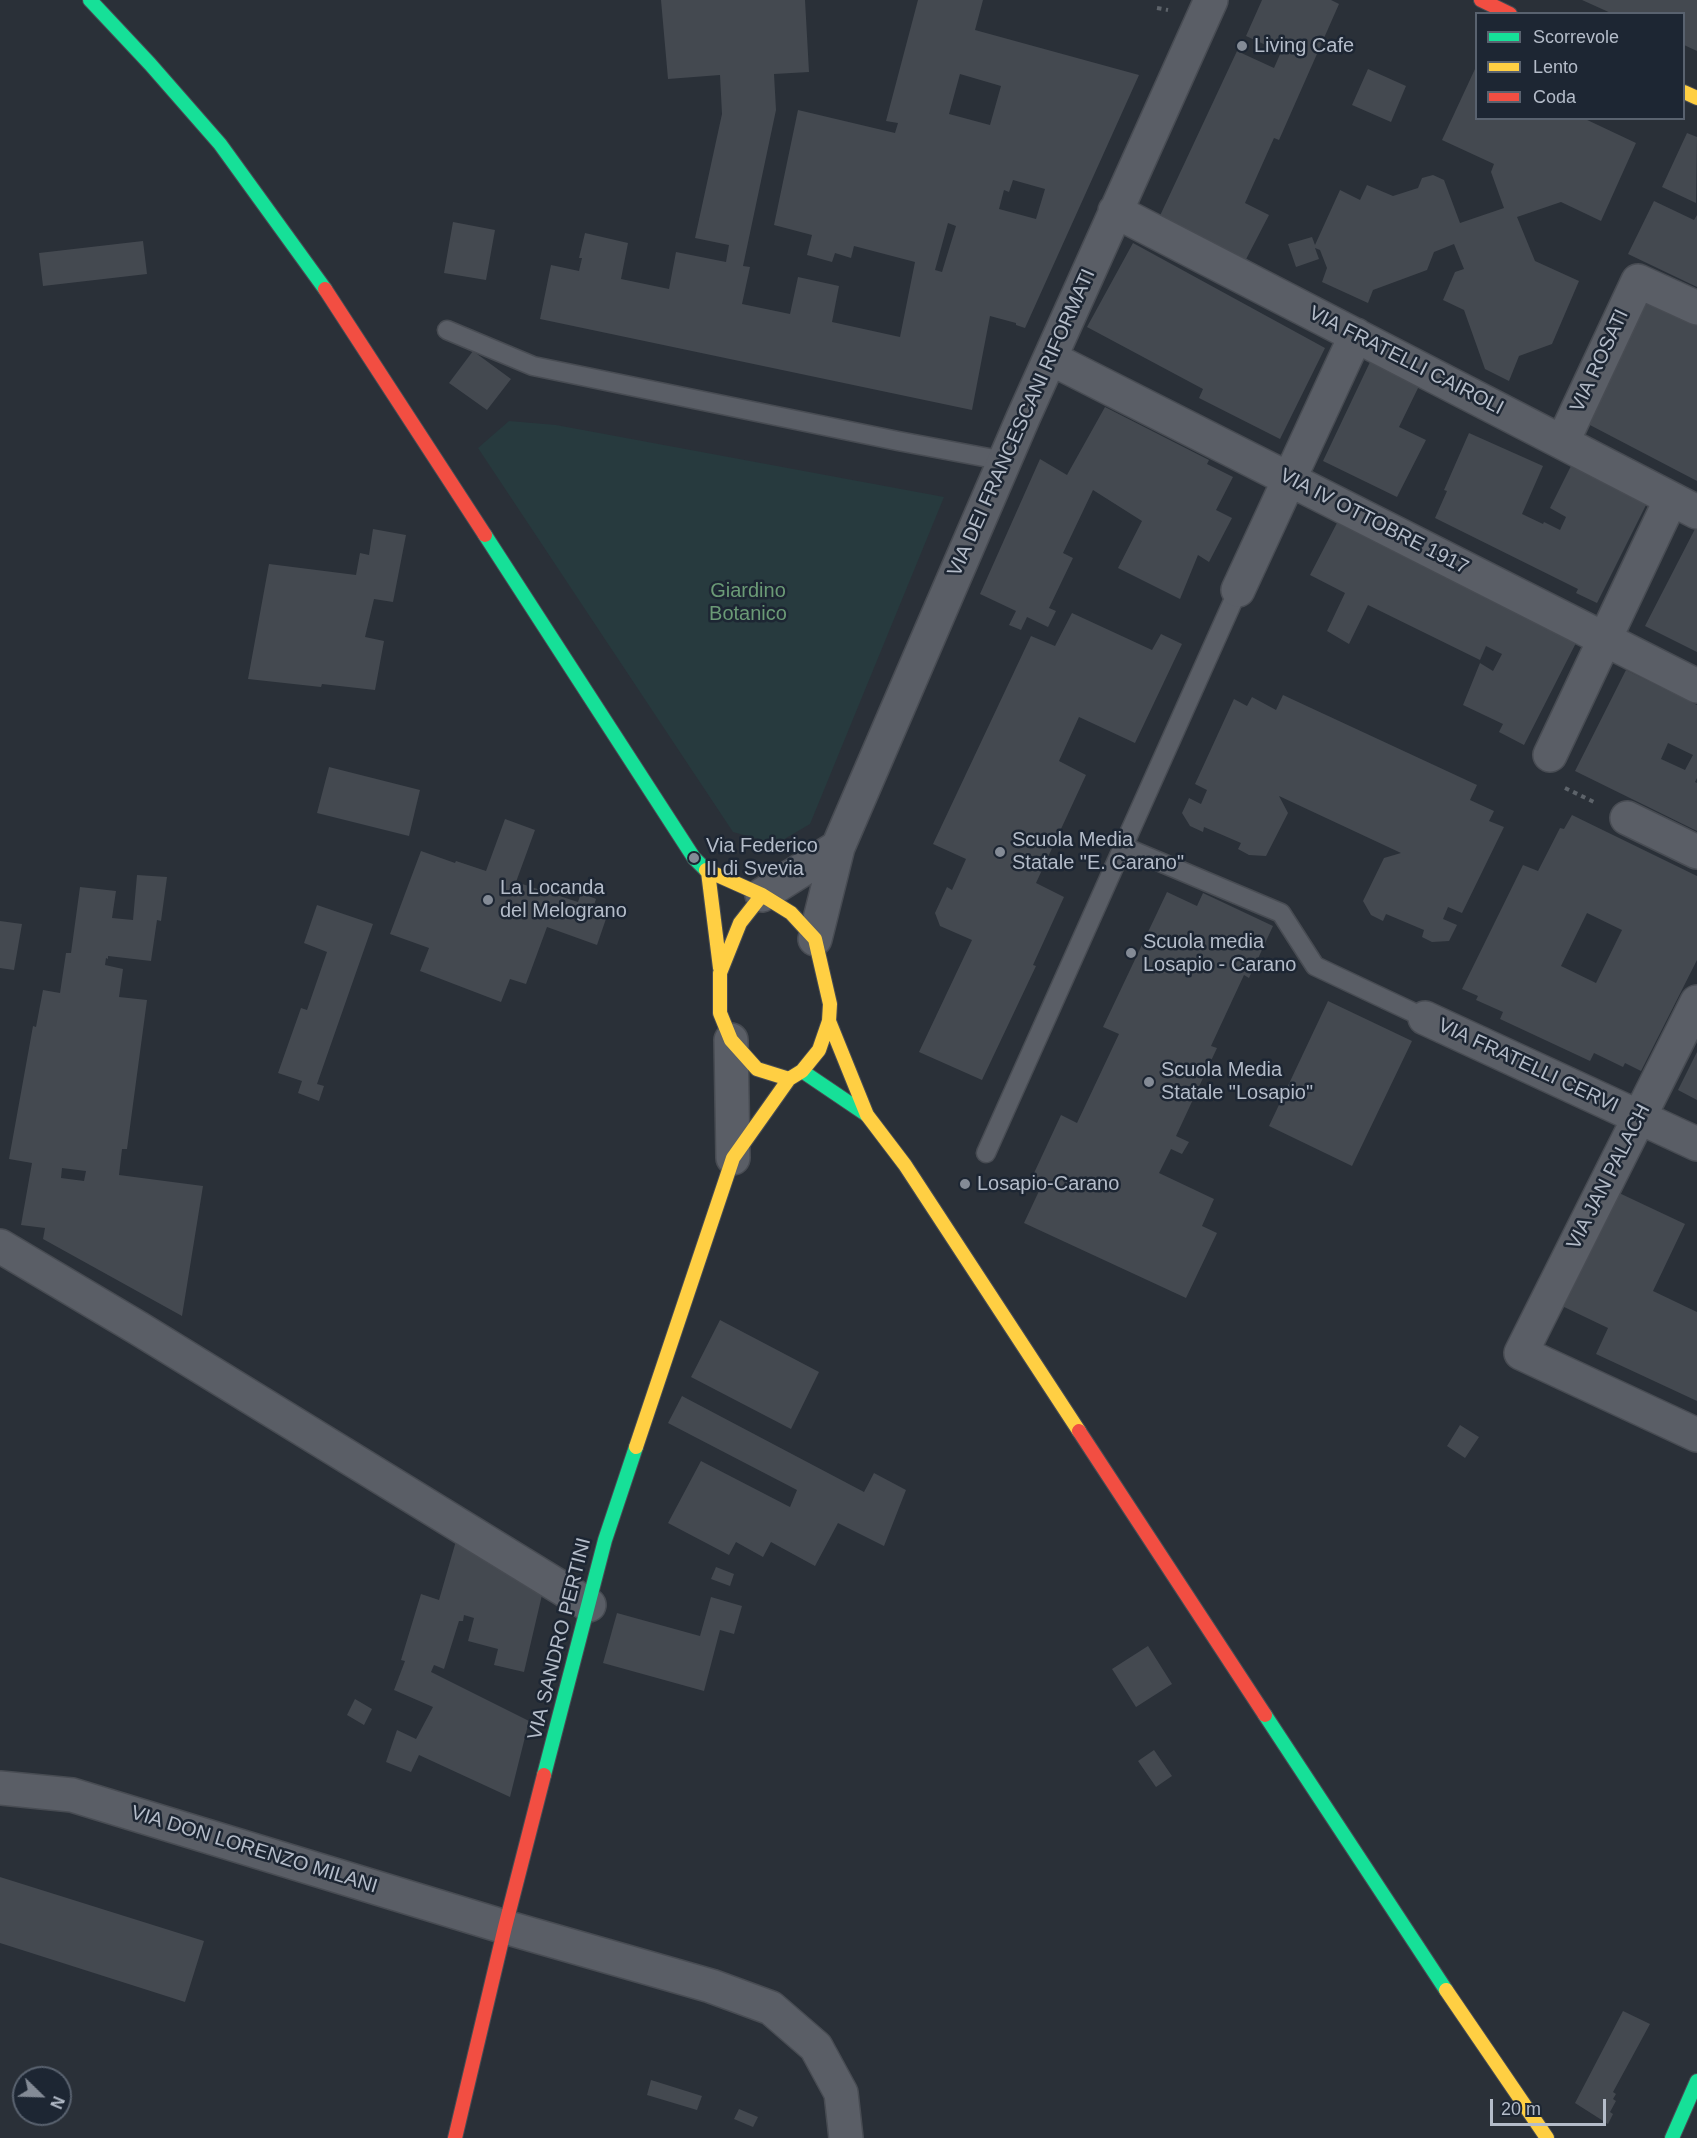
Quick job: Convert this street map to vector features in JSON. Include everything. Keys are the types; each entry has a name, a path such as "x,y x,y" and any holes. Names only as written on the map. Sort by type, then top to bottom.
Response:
{"main road":[{"path":"90,0 220,144 324,287 694,858 708,872 762,895 791,913 815,939 830,1004 829,1022 819,1050 802,1071 789,1079 757,1069 731,1040 720,1012 720,973 708,872"},
{"path":"1481,0 1506,12"},
{"path":"720,973 740,923 762,895"},
{"path":"829,1022 867,1115 905,1165 1427,1962 1547,2138"},
{"path":"802,1071 867,1115"},
{"name":"VIA SANDRO PERTINI","path":"455,2138 505,1927 605,1540 733,1158 789,1079"},
{"path":"1672,2138 1697,2081"}],"street":[{"name":"VIA DEI FRANCESCANI RIFORMATI","path":"815,939 838,847 1050,358 1211,0"},
{"name":"VIA FRATELLI CAIROLI","path":"1115,211 1684,505"},
{"name":"VIA ROSATI","path":"1563,441 1638,281 1697,308"},
{"path":"1238,590 1356,335"},
{"name":"VIA IV OTTOBRE 1917","path":"1050,358 1697,686"},
{"path":"1550,755 1605,639 1684,505"},
{"path":"1627,818 1697,852"},
{"path":"762,895 838,847"},
{"name":"VIA JAN PALACH","path":"1697,1002 1521,1353 1697,1435"},
{"name":"VIA FRATELLI CERVI","path":"1425,1018 1697,1144"},
{"path":"731,1040 733,1158"},
{"path":"0,1246 138,1328 589,1605"},
{"name":"VIA DON LORENZO MILANI","path":"0,1788 72,1795 505,1927 711,1986 771,2008 816,2047 840,2093 846,2138"}],"lane":[{"path":"447,330 532,366 1005,461"},
{"path":"987,1153 1238,590"},
{"path":"1122,846 1281,913 1315,966 1425,1018"}],"path":[{"path":"1562,786 1627,818"}],"green space":[{"name":"Giardino Botanico","path":"509,421 556,425 944,497 810,824 776,844 733,832 478,448"}],"building":[{"path":"661,0 805,0 809,72 774,74 776,110 743,266 750,267 742,304 790,314 798,277 839,286 832,322 900,337 915,262 854,246 851,258 835,253 832,262 807,255 812,235 774,225 798,110 895,133 898,123 886,121 918,0 983,0 975,30 1139,75 1025,328 1016,323 990,316 972,410 540,319 551,265 579,271 582,258 579,258 585,233 628,243 621,279 669,289 676,252 726,262 729,245 695,238 722,114 720,75 668,79","holes":["960,74 1001,86 990,125 949,114","1013,180 1045,189 1036,219 999,209 1004,190 1009,192","948,223 956,226 942,272 935,270"]},
{"path":"1262,0 1331,0 1339,4 1279,140 1274,138 1245,203 1269,215 1242,267 1157,222 1237,51 1274,68 1281,52 1246,36"},
{"path":"1582,0 1697,0 1697,51 1685,45 1685,12 1609,12"},
{"path":"1368,69 1406,86 1391,122 1352,105"},
{"path":"1475,69 1475,120 1587,120 1636,143 1601,221 1561,202 1517,217 1535,261 1579,281 1552,344 1519,356 1509,381 1485,369 1464,310 1443,300 1455,272 1464,269 1454,244 1434,252 1427,270 1373,290 1368,303 1322,282 1327,268 1320,250 1315,248 1319,259 1296,267 1288,244 1312,237 1315,245 1340,190 1360,200 1367,185 1393,196 1418,188 1422,178 1433,175 1444,180 1460,223 1504,208 1491,172 1494,164 1442,140"},
{"path":"1687,133 1697,137 1696,203 1662,187"},
{"path":"1654,201 1694,220 1697,215 1697,287 1628,254"},
{"path":"453,222 495,230 486,280 444,273"},
{"path":"143,241 147,274 43,286 39,253"},
{"path":"1133,243 1325,348 1280,439 1199,398 1203,389 1087,327"},
{"path":"1645,300 1697,323 1697,481 1588,424"},
{"path":"473,351 511,379 487,410 449,383"},
{"path":"1371,360 1420,384 1399,427 1426,440 1397,497 1323,461"},
{"path":"1105,407 1209,460 1207,464 1233,477 1216,510 1232,518 1209,562 1198,555 1180,599 1118,568 1142,521 1093,490 1063,553 1073,558 1049,608 1056,611 1048,627 1027,617 1021,630 1009,625 1016,611 980,594 1040,459 1067,475"},
{"path":"1469,433 1543,466 1522,514 1543,524 1544,522 1560,530 1566,517 1550,508 1573,462 1650,497 1597,603 1576,593 1578,589 1435,518 1447,491 1444,490"},
{"path":"1338,521 1577,641 1524,745 1499,732 1503,724 1463,705 1480,663 1493,671 1502,654 1486,646 1480,660 1368,605 1349,644 1327,631 1345,593 1310,575"},
{"path":"373,529 406,535 393,602 374,599 365,637 384,641 375,690 248,679 269,564 356,575 360,553 369,555"},
{"path":"1695,529 1697,530 1697,652 1645,626"},
{"name":"Scuola Media Statale \"E. Carano\"","path":"1072,613 1152,650 1161,634 1182,644 1135,743 1079,717 1059,761 1086,775 1036,883 1064,897 1033,965 1036,966 982,1080 919,1052 972,940 940,926 935,913 947,887 952,890 966,859 933,844 1031,636 1055,646"},
{"path":"1626,670 1697,705 1697,778 1695,782 1697,783 1697,831 1575,771","holes":["1668,743 1693,755 1685,770 1661,759"]},
{"path":"1283,695 1477,785 1470,800 1494,811 1489,821 1504,827 1462,913 1448,907 1443,919 1457,925 1449,941 1432,942 1422,937 1424,930 1386,914 1383,921 1371,915 1363,901 1384,858 1401,853 1279,796 1288,813 1266,856 1249,855 1238,849 1241,843 1204,827 1203,832 1190,826 1182,813 1189,798 1201,804 1207,790 1195,784 1234,699 1247,706 1252,697 1276,710"},
{"path":"329,767 420,790 409,836 317,813"},
{"path":"1572,815 1697,876 1697,960 1641,1071 1625,1063 1623,1067 1594,1053 1590,1061 1500,1019 1503,1012 1476,1000 1478,996 1462,989 1523,865 1538,871 1560,828 1564,829","holes":["1587,913 1622,930 1596,983 1561,966"]},
{"name":"La Locanda del Melograno","path":"505,819 535,830 516,882 578,902 581,893 596,899 593,908 608,913 597,945 547,927 526,984 510,979 501,1002 420,971 429,948 390,934 421,851 486,871"},
{"path":"137,875 167,877 161,921 157,920 151,961 108,956 105,965 123,969 119,997 147,1000 127,1149 122,1149 119,1175 203,1186 182,1316 43,1239 45,1228 21,1225 32,1163 9,1159 33,1026 36,1027 43,990 60,993 66,953 71,953 80,887 116,891 112,918 133,920","holes":["62,1168 86,1171 84,1181 61,1178"]},
{"name":"Scuola Media Statale \"Losapio\"","path":"1167,892 1197,906 1203,893 1273,926 1249,978 1244,975 1211,1046 1217,1048 1176,1136 1189,1142 1182,1154 1171,1149 1159,1173 1214,1199 1202,1226 1217,1233 1186,1298 1024,1223 1039,1191 1028,1186 1061,1115 1077,1123 1119,1034 1103,1027"},
{"path":"317,905 373,924 317,1084 324,1086 319,1101 298,1093 302,1081 278,1073 301,1008 307,1010 327,952 304,943"},
{"path":"0,921 22,924 14,970 0,968"},
{"path":"1328,1001 1412,1041 1352,1166 1269,1126"},
{"path":"1697,1052 1697,1100 1678,1090"},
{"path":"1617,1192 1685,1224 1653,1291 1697,1312 1697,1401 1596,1354 1608,1328 1562,1306"},
{"path":"720,1320 819,1372 791,1429 691,1377"},
{"path":"682,1396 864,1492 874,1473 906,1490 884,1546 838,1523 815,1566 771,1542 763,1557 736,1542 729,1555 668,1523 701,1461 790,1507 797,1490 668,1423"},
{"path":"1460,1425 1479,1437 1465,1458 1447,1446"},
{"path":"458,1534 542,1595 524,1672 494,1665 498,1649 468,1641 474,1618 464,1615 463,1621 459,1621 444,1669 434,1665 431,1672 529,1721 510,1797 419,1755 411,1772 386,1762 397,1730 416,1739 433,1707 394,1690 405,1661 401,1660 421,1594 439,1600"},
{"path":"716,1567 734,1574 730,1586 711,1579"},
{"path":"711,1597 742,1606 734,1634 720,1630 704,1691 603,1663 617,1613 700,1636"},
{"path":"1148,1646 1172,1684 1136,1707 1112,1669"},
{"path":"355,1699 372,1709 364,1725 347,1715"},
{"path":"1154,1750 1172,1776 1156,1787 1138,1761"},
{"path":"0,1877 204,1941 185,2002 0,1943"},
{"path":"1623,2011 1650,2024 1613,2092 1616,2094 1613,2099 1616,2101 1610,2112 1613,2114 1608,2124 1575,2103"},
{"path":"651,2080 702,2096 697,2110 647,2095"},
{"path":"739,2109 758,2117 753,2127 734,2119"}],"traffic: fast":[{"path":"90,0 220,144 325,289"},
{"path":"485,535 694,858 706,870"},
{"path":"802,1071 867,1115"},
{"path":"544,1775 605,1540 636,1447"},
{"path":"1265,1715 1446,1990"},
{"path":"1672,2138 1697,2081"}],"traffic: slow":[{"path":"1685,92 1697,98"},
{"path":"706,870 762,895 791,913 815,939 830,1004 829,1021 819,1050 802,1071 789,1079 757,1069 731,1040 720,1013 720,973 740,923 762,895"},
{"path":"708,872 720,968"},
{"path":"829,1021 867,1115 905,1165 1079,1431"},
{"path":"636,1447 733,1158 789,1079"},
{"path":"1446,1990 1547,2138"}],"traffic: jam":[{"path":"1481,0 1506,12"},
{"path":"325,289 485,535"},
{"path":"1079,1431 1265,1715"},
{"path":"455,2138 544,1775"}],"place":[{"name":"Living Cafe","path":"1242,46"},
{"name":"Scuola Media Statale \"E. Carano\"","path":"1000,852"},
{"name":"Via Federico II di Svevia","path":"694,858"},
{"name":"La Locanda del Melograno","path":"488,900"},
{"name":"Scuola media Losapio - Carano","path":"1131,953"},
{"name":"Scuola Media Statale \"Losapio\"","path":"1149,1082"},
{"name":"Losapio-Carano","path":"965,1184"}]}
